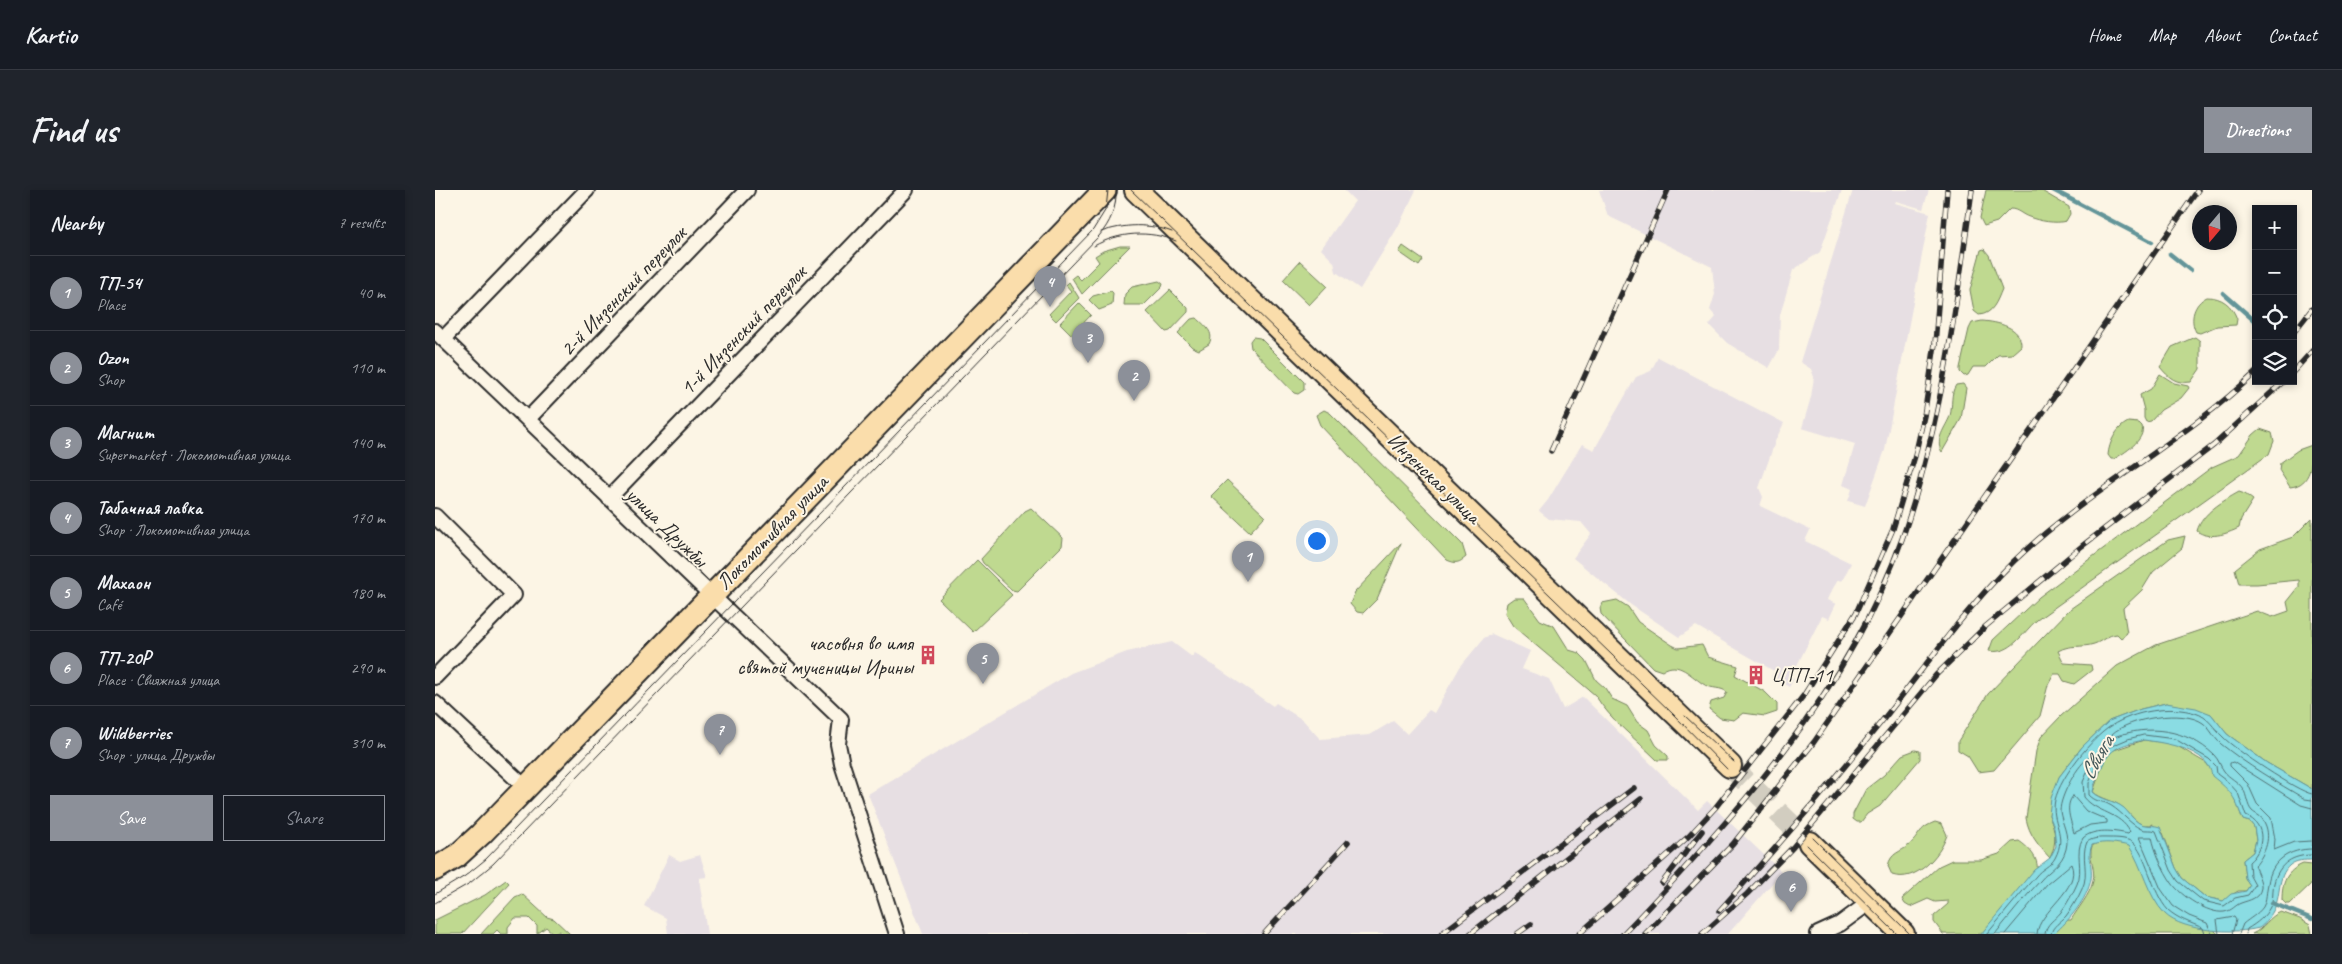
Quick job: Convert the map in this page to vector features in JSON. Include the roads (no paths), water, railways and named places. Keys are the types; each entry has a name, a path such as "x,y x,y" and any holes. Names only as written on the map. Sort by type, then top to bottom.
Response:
{"main road":[{"name":"Локомотивная улица","path":"435,869 463,850 1105,190"},
{"name":"Инзенская улица","path":"1136,190 1730,766"},
{"path":"1810,843 1898,929"}],"street":[{"path":"439,335 587,190"},
{"name":"2-й Инзенский переулок","path":"528,419 747,190"},
{"name":"1-й Инзенский переулок","path":"609,498 906,190"},
{"name":"улица Дружбы","path":"439,335 841,720 838,744 842,764 897,934"},
{"path":"435,516 514,594 435,677"},
{"path":"435,703 525,787"},
{"path":"1817,934 1841,924 1870,902"}],"water":[{"name":"Свияга","path":"2166,703 2196,708 2211,714 2227,734 2267,763 2312,789 2312,860 2295,862 2286,870 2281,881 2276,905 2263,925 2249,930 2224,931 2184,925 2165,914 2149,890 2129,846 2111,843 2092,845 2089,887 2071,916 2054,934 1981,934 2034,870 2050,858 2056,846 2054,827 2049,815 2051,798 2059,777 2082,747 2109,721 2141,709","holes":["2144,740 2185,749 2203,759 2209,767 2212,776 2232,795 2243,820 2250,822 2254,827 2256,840 2253,852 2243,860 2245,878 2250,885 2246,891 2231,894 2223,901 2205,897 2182,878 2176,868 2160,827 2139,823 2120,805 2093,792 2104,762 2112,751"]}],"waterway":[{"path":"2053,190 2152,242"},
{"path":"2170,254 2190,270"},
{"path":"2223,293 2252,318"},
{"path":"2272,903 2312,919"}],"tunnel":[{"path":"1730,766 1810,843"}],"tram line":[{"path":"435,894 465,876 486,859 1093,230 1106,209 1108,190"},
{"path":"435,903 470,883 493,864 1099,236 1112,215 1116,190"},
{"path":"1131,190 1673,714 1727,769"},
{"path":"1101,232 1128,226 1154,227 1172,232"},
{"path":"1094,246 1104,241 1134,234 1155,235 1176,241"},
{"path":"1685,716 1734,762"},
{"path":"1813,838 1910,934"},
{"path":"1807,845 1897,934"}],"railway":[{"path":"1551,451 1668,190"},
{"path":"1579,934 1689,836 1715,808 1804,695 1856,613 1893,529 1915,456 1924,416 1935,344 1947,190"},
{"path":"1623,934 1706,845 1784,751 1819,701 1851,650 1879,596 1902,539 1916,496 1937,410 1946,366 1972,190"},
{"path":"1645,934 1733,844 1814,742 2198,190"},
{"path":"2297,328 2312,309"},
{"path":"2297,368 2312,351"},
{"path":"1719,911 1822,794 1882,721 1945,639 1996,579 2043,535 2197,422 2252,376"},
{"path":"1702,934 1747,894 1793,847 1936,675 1986,626 2082,546 2214,445 2280,385"},
{"path":"1441,934 1634,788"},
{"path":"1470,934 1641,799"},
{"path":"1662,883 1702,831"},
{"path":"1264,934 1348,842"},
{"path":"1517,934 1531,924"}],"place":[{"name":"Табачная лавка","path":"1050,307"},
{"name":"Магнит","path":"1088,363"},
{"name":"Ozon","path":"1134,401"},
{"name":"ТП-54","path":"1248,582"},
{"name":"часовня во имя святой мученицы Ирины","path":"928,655"},
{"name":"ЦТП-11","path":"1756,675"},
{"name":"Махаон","path":"983,684"},
{"name":"Wildberries","path":"720,755"},
{"name":"ТП-20Р","path":"1791,912"}]}
